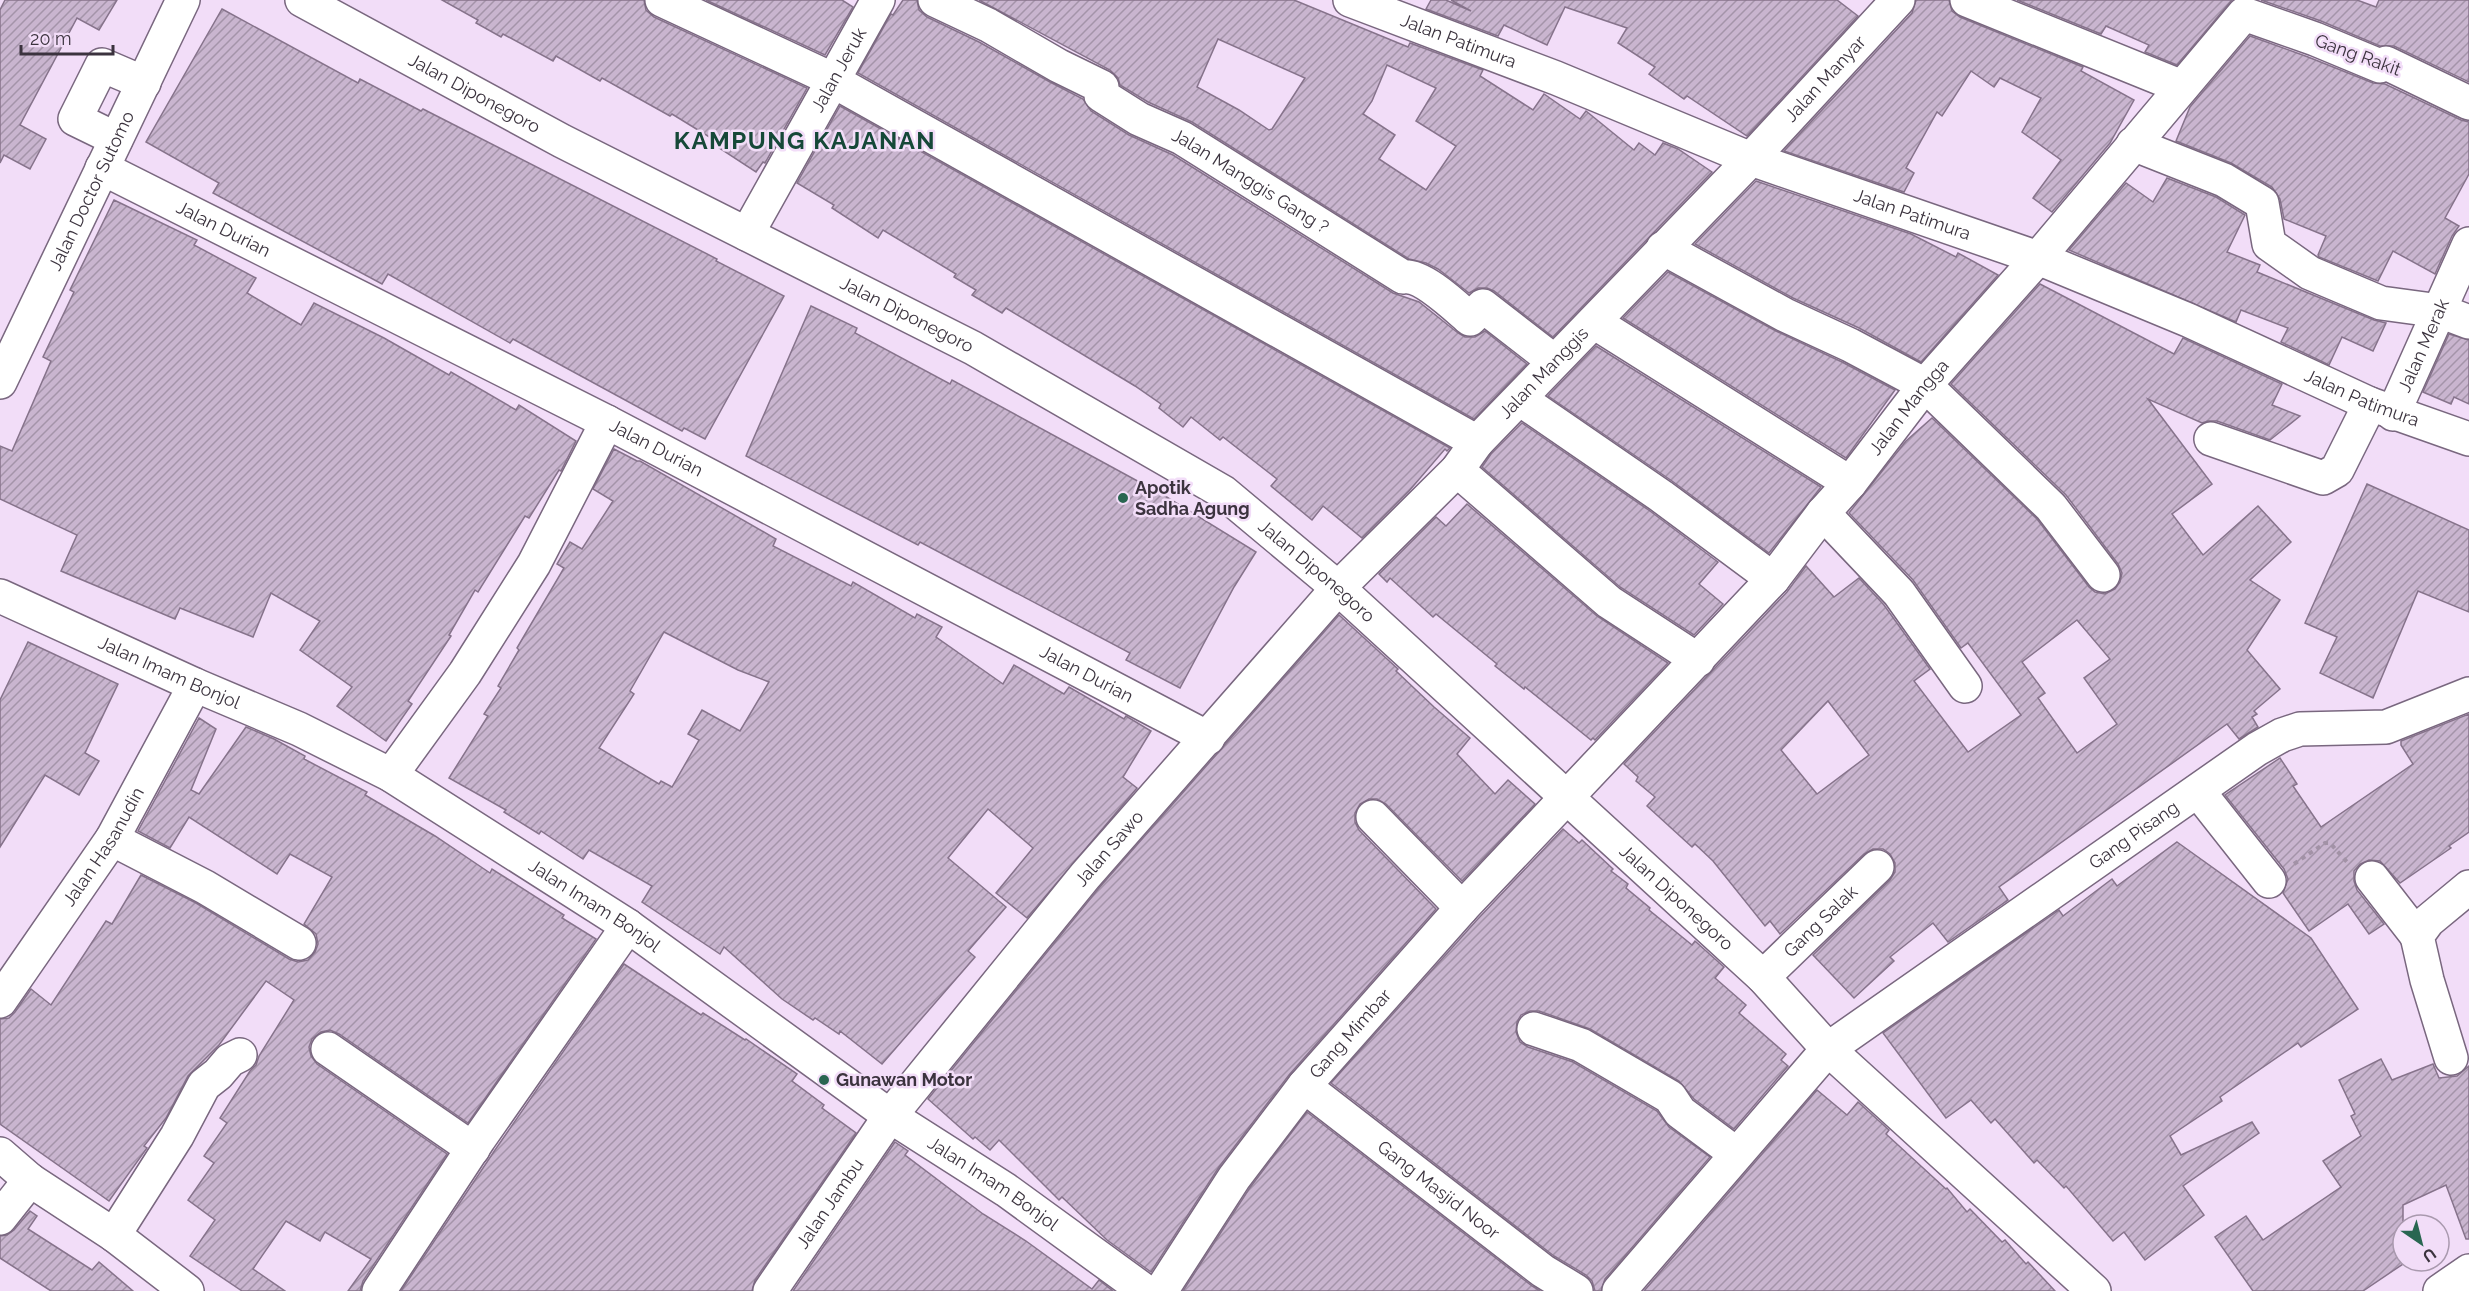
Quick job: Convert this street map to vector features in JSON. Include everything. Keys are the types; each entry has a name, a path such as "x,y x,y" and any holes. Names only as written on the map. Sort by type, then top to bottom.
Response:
{"main road":[{"name":"Jalan Doctor Sutomo","path":"0,382 183,0"},
{"name":"Jalan Diponegoro","path":"302,0 562,141 973,348 1223,492 1338,588 1567,797 1763,977 1828,1049 2094,1291"},
{"path":"662,0 832,80 1477,442"},
{"name":"Jalan Jeruk","path":"747,234 878,0"},
{"name":"Jalan Manggis Gang ?","path":"935,0 988,25 1059,66 1102,87 1101,95 1139,119 1182,138 1403,277 1410,276 1437,292 1470,319 1483,306 1554,361"},
{"name":"Jalan Patimura","path":"1350,0 1556,78 1751,159 2038,258 2188,320 2382,409 2469,439"},
{"name":"Jalan Manyar","path":"1751,159 1898,0"},
{"path":"1967,0 2182,87"},
{"name":"Jalan Mangga","path":"1567,797 1773,579 1925,385 2038,258 2244,14"},
{"name":"Gang Rakit","path":"2244,14 2315,39 2380,66 2386,63 2469,103"},
{"path":"116,139 75,119 102,64 144,83"},
{"path":"2133,144 2224,180 2262,203 2269,244 2310,273 2381,303 2455,316"},
{"name":"Jalan Manggis","path":"1338,588 1457,470 1477,442 1751,159"},
{"name":"Jalan Durian","path":"102,168 607,422 1208,738"},
{"name":"Jalan Merak","path":"2211,439 2323,478 2337,470 2455,316 2469,244"},
{"path":"1663,248 1785,315 1850,345 1925,385 2051,507 2103,575"},
{"path":"1594,322 1850,483"},
{"path":"1520,399 1661,496 1773,579"},
{"path":"391,775 465,673 534,564 607,422"},
{"path":"1457,470 1609,602 1698,660"},
{"path":"1823,513 1899,593 1965,686"},
{"name":"Jalan Sawo","path":"890,1116 1085,876 1338,588"},
{"name":"Jalan Imam Bonjol","path":"0,596 195,685 299,729 391,775 628,926 890,1116 1006,1190 1145,1291"},
{"name":"Jalan Hasanudin","path":"0,1001 112,839 195,685"},
{"name":"Gang Pisang","path":"1618,1291 1735,1153 1828,1049 2257,749 2290,731 2386,727 2469,694"},
{"path":"2198,791 2269,881"},
{"name":"Gang Mimbar","path":"1161,1291 1234,1178 1304,1086 1462,908 1567,797"},
{"path":"1373,817 1462,908"},
{"path":"112,839 205,887 299,944"},
{"name":"Gang Salak","path":"1763,977 1877,867"},
{"path":"2372,878 2417,936 2427,980 2451,1058"},
{"path":"2417,936 2428,921 2469,887"},
{"path":"379,1291 473,1149 628,926"},
{"path":"1534,1029 1581,1045 1670,1097 1680,1112 1735,1153"},
{"path":"328,1049 473,1149"},
{"path":"114,1235 177,1136 204,1085 230,1060 240,1054"},
{"name":"Gang Masjid Noor","path":"1304,1086 1543,1271 1576,1291"},
{"name":"Jalan Jambu","path":"770,1291 890,1116"},
{"path":"0,1154 30,1180 114,1235 187,1291"},
{"path":"0,1218 30,1180"},
{"path":"2440,1291 2469,1271"}],"path":[{"path":"2269,881 2325,843 2330,843 2356,871 2372,878"}],"building":[{"path":"5,0 117,0 99,30 77,18 20,125 46,139 30,169 4,155 0,163 0,10"},
{"path":"442,0 644,0 646,10 654,17 807,88 765,163 763,162 756,172 713,144 716,141 672,114 670,116 602,78 600,81 556,56 553,61 503,34 501,37 476,23 478,20"},
{"path":"706,0 842,0 853,7 825,55"},
{"path":"903,0 917,0 919,10 927,17 979,42 1083,99 1091,111 1129,135 1173,155 1393,293 1419,302 1458,333 1465,337 1475,337 1485,331 1527,364 1474,419 858,73 891,14 893,15"},
{"path":"979,0 1294,0 1408,47 1410,43 1483,70 1480,76 1533,110 1544,94 1580,119 1586,111 1634,150 1639,143 1655,155 1663,143 1678,149 1712,172 1553,337 1494,291 1478,288 1469,293 1438,269 1409,259 1192,122 1148,102 1120,85 1118,78 1110,70","holes":["1218,39 1305,78 1272,129 1269,130 1197,87","1387,65 1436,88 1416,121 1456,146 1426,190 1379,159 1395,135 1363,114 1372,101"]},
{"path":"1431,0 1446,0 1471,11 1451,0 1837,0 1858,16 1747,136 1687,96 1684,99 1649,74 1655,67 1618,43 1627,28 1565,7 1547,45 1504,25 1498,36 1426,9"},
{"path":"1916,0 1949,0 1952,11 1960,17 2083,67 2081,71 2134,100 2110,143 2052,212 2033,198 2061,160 2022,132 2041,98 2000,78 1994,87 1971,71 1942,116 1937,112 1906,168 1914,173 1904,192 1784,151 1912,13"},
{"path":"2017,0 2232,0 2177,65 2145,52 2149,45 2106,26 2101,34"},
{"path":"2261,0 2357,0 2376,7 2379,0 2469,0 2469,82 2394,46 2380,46 2321,21"},
{"path":"222,9 358,83 360,79 421,111 423,109 717,259 716,261 784,296 705,439 684,428 682,431 513,339 510,343 388,274 382,284 213,193 219,183 146,142"},
{"path":"2250,36 2373,83 2385,84 2469,122 2469,174 2445,218 2459,226 2435,274 2393,251 2378,281 2319,257 2326,236 2284,219 2280,199 2272,187 2231,163 2176,141 2190,107"},
{"path":"840,106 1450,448 1447,451 1445,449 1409,491 1362,538 1323,506 1312,520 1271,486 1277,479 1223,437 1220,440 1191,417 1183,427 1159,408 1161,404 1135,386 1006,308 1002,313 972,295 976,290 954,277 956,274 883,230 878,238 832,208 834,205 797,183"},
{"path":"2167,178 2216,197 2245,215 2227,252 2260,265 2257,272 2386,323 2373,351 2342,337 2329,365 2281,342 2288,328 2241,310 2236,322 2069,250 2126,183 2153,202"},
{"path":"1756,181 1911,234 1956,257 1958,253 1998,275 1921,362 1859,328 1793,298 1695,244"},
{"path":"114,200 197,240 194,245 256,278 247,293 301,325 314,303 384,338 449,375 451,372 516,410 519,405 576,441 561,471 559,470 529,518 525,516 478,592 475,590 449,635 451,636 408,701 412,704 386,741 337,706 352,687 300,650 320,621 271,593 253,637 180,608 175,619 61,571 77,535 0,499 0,446 12,451 51,361 43,357 74,292 70,290"},
{"path":"1668,272 1776,331 1895,390 1846,458 1623,318"},
{"path":"2040,284 2174,354 2183,338 2282,384 2272,405 2300,416 2270,440 2217,421 2202,423 2148,399 2212,484 2172,514 2203,555 2258,506 2291,542 2250,580 2280,600 2247,650 2280,689 2254,711 2257,714 2252,717 2258,727 2239,739 2227,724 1999,887 2008,900 1948,942 1933,923 1890,957 1894,961 1854,998 1813,955 1890,880 1895,872 1895,863 1890,854 1883,849 1873,849 1864,854 1780,934 1770,921 1765,926 1713,861 1695,844 1692,847 1647,806 1655,797 1636,781 1638,777 1624,764 1787,592 1806,566 1834,597 1859,578 1884,605 1930,669 1914,681 1968,752 2021,715 1968,643 1961,648 1913,580 1849,513 1906,441 1932,418 2037,519 2095,592 2105,594 2115,589 2122,573 2118,564 2066,495 1951,384","holes":["2077,620 2110,659 2084,678 2117,724 2077,753 2038,698 2045,693 2022,662","1828,701 1869,755 1817,794 1781,750"]},
{"path":"811,306 857,328 855,333 950,384 952,380 1165,496 1256,552 1234,587 1180,688 1126,660 1130,653 920,542 918,545 746,456"},
{"path":"2449,334 2469,340 2469,404 2454,397 2451,404 2423,392"},
{"path":"1596,346 1821,487 1769,553 1672,481 1548,396"},
{"path":"1522,423 1650,511 1718,562 1699,584 1723,604 1694,635 1620,587 1482,467 1491,454"},
{"path":"614,449 640,461 776,539 773,546 851,586 853,582 915,618 917,614 942,627 936,637 1003,684 1014,665 1064,694 1069,687 1124,719 1126,716 1151,731 1123,777 1137,788 1027,918 996,893 1033,848 988,809 948,858 1006,907 968,951 975,957 882,1064 840,1031 839,1034 815,1018 813,1020 782,999 724,947 720,954 642,902 652,886 589,850 583,859 541,831 539,834 504,812 506,810 449,778 488,716 484,714 501,688 498,686 519,650 517,648 564,568 557,564 570,542 582,549 613,501 593,489","holes":["664,632 738,670 769,682 740,731 702,710 688,734 699,740 672,787 661,781 659,784 599,748 634,694 630,691"]},
{"path":"2367,484 2469,530 2469,612 2418,591 2373,698 2320,673 2337,637 2305,623"},
{"path":"1467,504 1597,616 1668,663 1595,740 1593,738 1591,740 1525,687 1524,689 1436,614 1433,617 1390,578 1387,582 1379,574 1436,517 1446,526"},
{"path":"1339,615 1398,669 1396,671 1434,707 1470,738 1457,754 1495,794 1508,780 1535,804 1462,881 1386,804 1377,799 1369,799 1360,804 1355,813 1355,822 1359,830 1436,909 1289,1075 1219,1167 1151,1272 1107,1240 1062,1197 1059,1200 999,1140 990,1150 975,1137 973,1139 928,1099 1099,888"},
{"path":"28,642 118,684 85,753 99,761 79,795 45,775 0,847 0,700"},
{"path":"2469,714 2469,832 2449,846 2451,848 2400,883 2380,861 2369,860 2360,864 2354,871 2357,890 2384,924 2369,934 2348,904 2309,931 2283,893 2288,879 2284,869 2225,795 2280,758 2297,784 2293,786 2321,827 2413,764 2401,745 2401,741"},
{"path":"199,718 216,729 191,790 199,794 246,727 274,739 305,756 304,759 367,792 365,795 435,836 490,873 492,869 564,915 562,918 596,939 468,1123 339,1034 330,1030 321,1032 312,1039 309,1047 311,1056 317,1064 447,1154 363,1281 360,1291 348,1291 371,1259 325,1232 320,1241 286,1221 253,1269 285,1291 242,1291 190,1256 215,1220 188,1200 214,1163 204,1156 227,1123 220,1118 256,1065 259,1056 294,1000 266,981 219,1045 188,1076 166,1118 144,1146 147,1148 109,1201 0,1124 0,1019 9,1018 31,989 51,1005 106,921 112,924 141,875 196,903 289,959 298,962 308,960 315,952 318,944 316,934 304,924 332,877 290,854 277,874 189,817 170,848 138,831"},
{"path":"1563,829 1579,843 1582,840 1613,869 1611,871 1628,884 1626,888 1650,908 1649,910 1692,945 1695,941 1724,967 1715,978 1746,1005 1739,1013 1786,1054 1781,1060 1788,1066 1734,1129 1694,1099 1679,1081 1590,1029 1539,1011 1530,1011 1521,1015 1517,1022 1516,1032 1520,1042 1528,1047 1573,1062 1657,1111 1669,1127 1710,1157 1605,1279 1601,1291 1595,1291 1592,1281 1586,1275 1554,1256 1331,1083 1476,921"},
{"path":"2177,842 2311,938 2358,1009 2301,1047 2298,1043 2220,1097 2222,1101 2170,1136 2181,1155 2252,1122 2259,1133 2183,1186 2204,1215 2145,1260 2124,1232 2113,1241 2066,1186 2064,1188 2037,1160 2034,1163 1995,1119 1991,1123 1971,1100 1946,1118 1883,1033 2059,910 2063,916 2112,879 2117,886"},
{"path":"624,964 701,1015 703,1013 746,1039 797,1074 792,1081 824,1105 822,1108 856,1133 755,1280 752,1291 401,1291 495,1150"},
{"path":"2381,1059 2392,1080 2433,1064 2439,1078 2457,1076 2469,1066 2469,1239 2466,1239 2446,1185 2403,1205 2403,1213 2391,1213 2391,1272 2363,1291 2253,1291 2215,1237 2246,1216 2263,1240 2341,1187 2323,1161 2361,1136 2351,1116 2355,1114 2339,1080"},
{"path":"1817,1090 1847,1115 1858,1102 1889,1130 1886,1134 1947,1188 1967,1212 1970,1209 2002,1242 2005,1240 2026,1264 2028,1262 2055,1291 1644,1291"},
{"path":"1307,1112 1540,1291 1183,1291 1249,1189"},
{"path":"895,1142 908,1151 905,1155 983,1214 1026,1241 1092,1289 1099,1280 1113,1291 793,1291"},
{"path":"30,1211 37,1216 28,1229 92,1270 99,1262 133,1291 51,1291 0,1258 0,1236 7,1235 14,1230"}],"place":[{"name":"Apotik Sadha Agung","path":"1123,498"},
{"name":"Gunawan Motor","path":"824,1080"}],"district":[{"name":"KAMPUNG KAJANAN","path":"805,141"}]}
